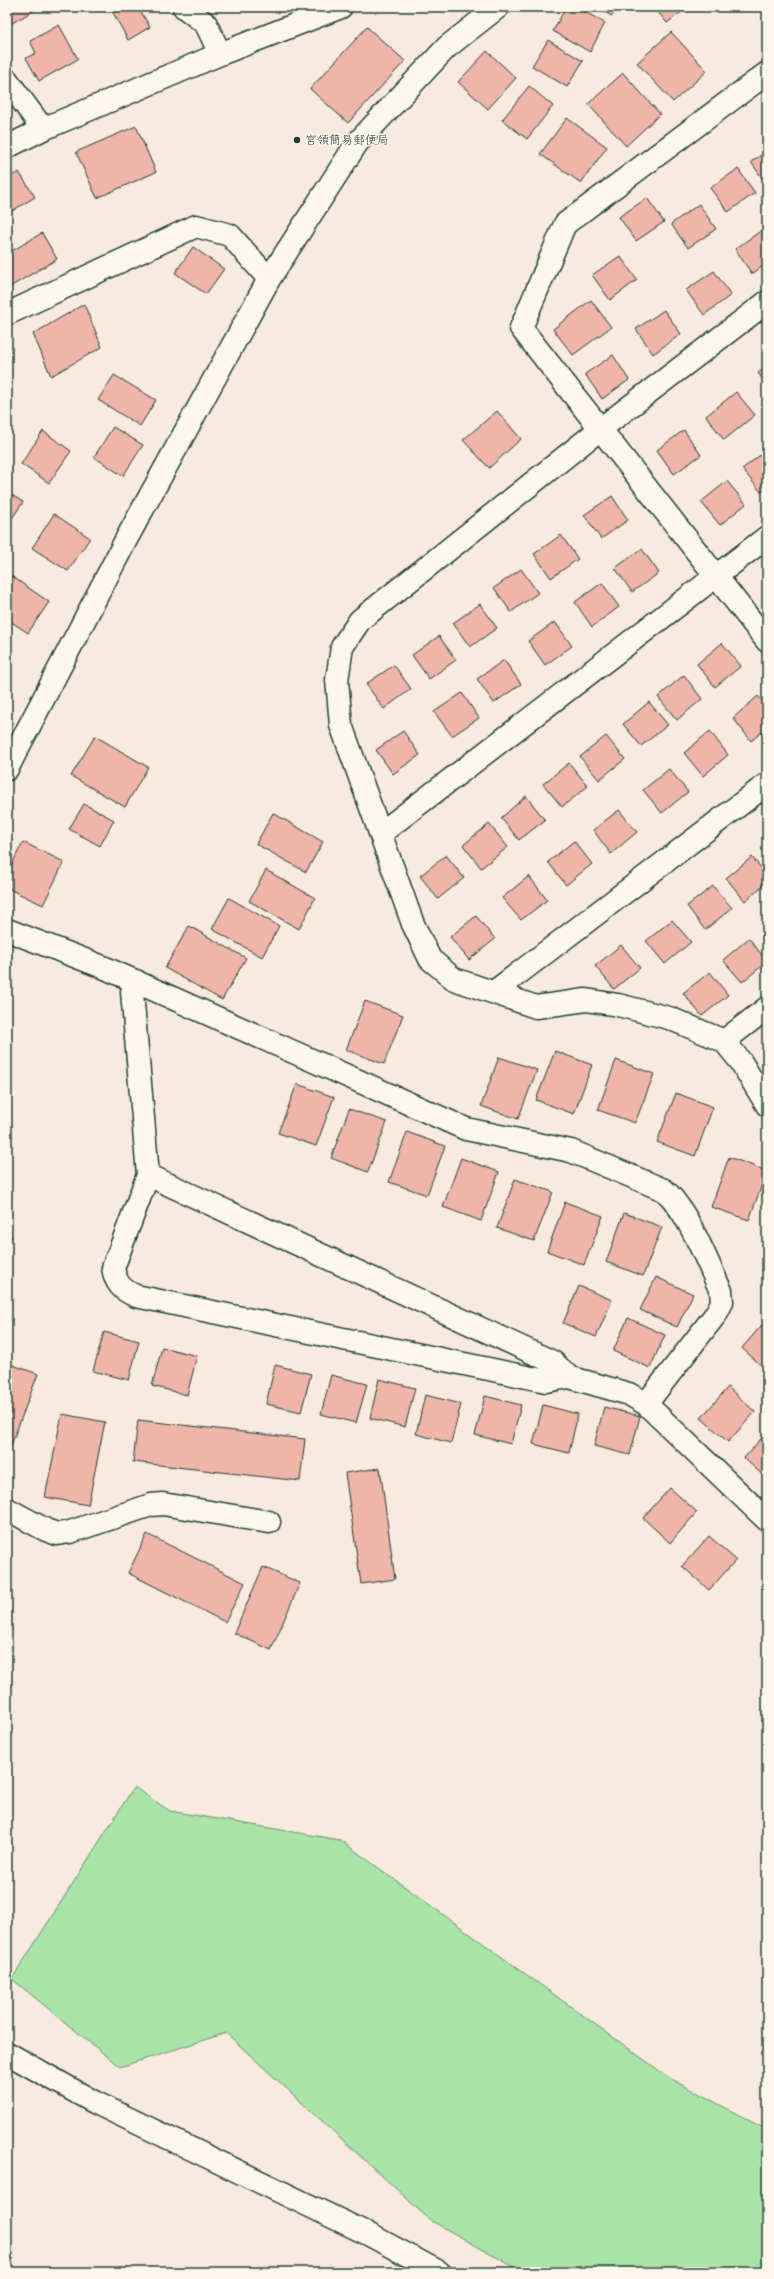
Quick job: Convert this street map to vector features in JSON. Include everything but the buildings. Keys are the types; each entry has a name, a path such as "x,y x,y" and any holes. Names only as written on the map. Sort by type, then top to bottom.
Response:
{"street":[{"path":"184,7 206,24 220,54"},
{"path":"7,147 43,128 220,54 307,13 341,7"},
{"path":"7,769 14,740 269,279 357,144 447,47 498,7"},
{"path":"767,73 565,224 521,328 599,430 767,641"},
{"path":"7,80 43,128"},
{"path":"7,314 196,226 230,236 269,279"},
{"path":"767,302 599,430 360,620 342,647 337,680 341,726 413,924 430,959 454,979 536,1007 586,1000 618,1005 669,1018 724,1041 741,1062 767,1105"},
{"path":"381,833 767,537"},
{"path":"494,992 767,784"},
{"path":"7,930 136,981 466,1129 571,1151 664,1190 674,1198 721,1291 722,1302 716,1314 646,1404"},
{"path":"136,981 132,992 148,1176 113,1268 115,1280 124,1291 136,1296 546,1381 569,1377 629,1394 646,1404 767,1520"},
{"path":"724,1041 767,1008"},
{"path":"148,1176 553,1362 569,1377"},
{"path":"7,1509 46,1530 57,1534 70,1532 151,1505 163,1504 269,1522"},
{"path":"7,2053 94,2102 368,2234 439,2272"}],"green space":[{"path":"134,1787 170,1811 340,1840 668,2077 767,2130 767,2272 523,2272 430,2220 226,2033 120,2067 12,1979"}],"place":[{"name":"宮領簡易郵便局","path":"297,140"}]}
